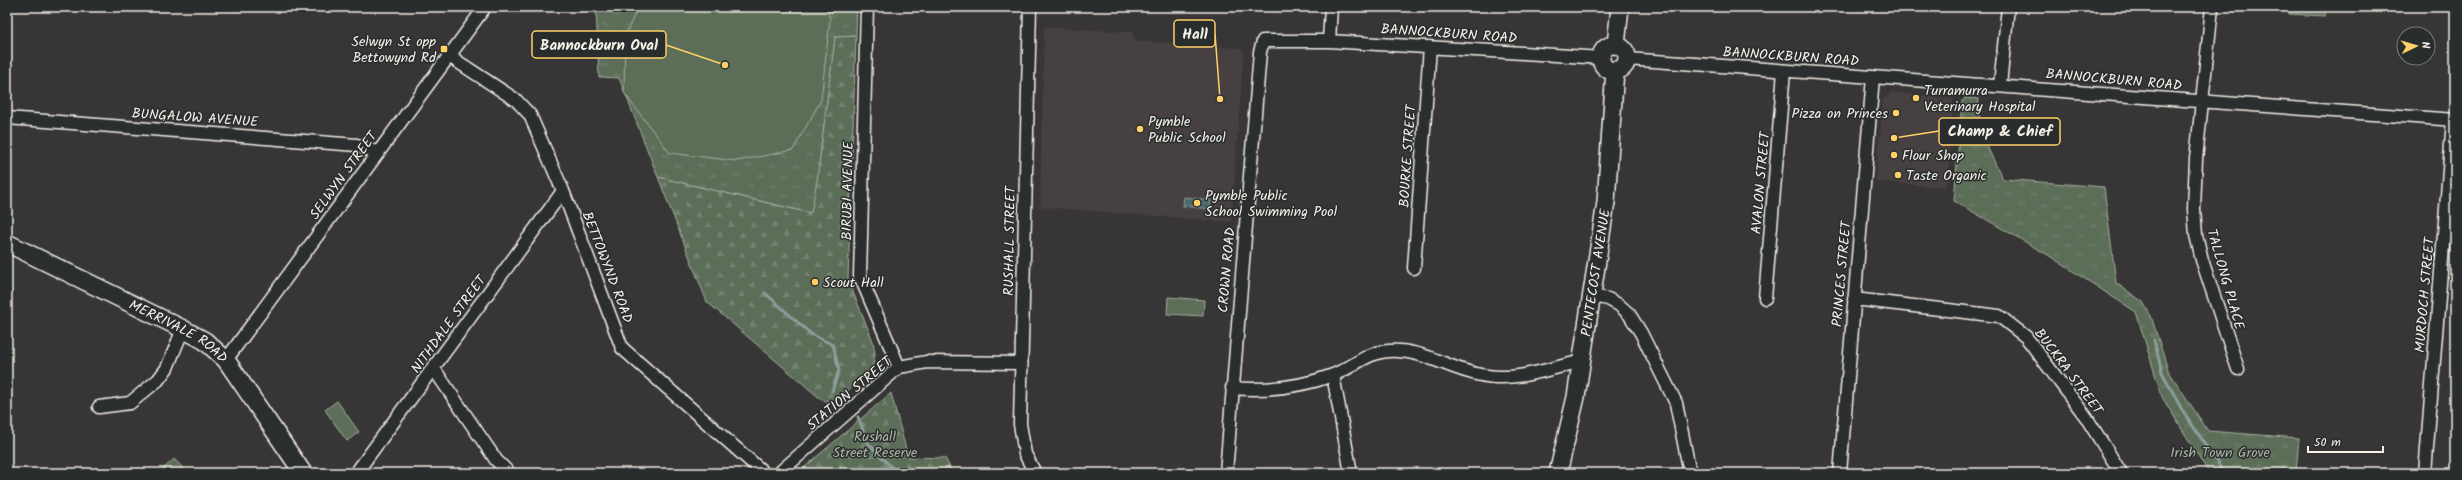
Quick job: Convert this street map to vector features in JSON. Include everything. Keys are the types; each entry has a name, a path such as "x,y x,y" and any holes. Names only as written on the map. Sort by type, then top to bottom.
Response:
{"street":[{"name":"SELWYN STREET","path":"226,360 485,7"},
{"name":"BIRUBI AVENUE","path":"867,7 860,276 899,367"},
{"name":"RUSHALL STREET","path":"1030,7 1021,363 1021,439 1025,454 1035,473"},
{"path":"1329,41 1331,7"},
{"path":"1616,45 1620,7"},
{"path":"2000,85 2008,7"},
{"name":"TALLONG PLACE","path":"2212,7 2202,101 2194,202 2196,235 2202,260 2238,368"},
{"name":"CROWN ROAD","path":"1226,473 1260,52 1263,41 1329,41"},
{"name":"BANNOCKBURN ROAD","path":"1329,41 1602,58"},
{"path":"1616,45 1624,50 1621,65 1607,68 1602,58 1605,49 1616,45"},
{"name":"BOURKE STREET","path":"1414,268 1430,47"},
{"name":"BETTOWYND ROAD","path":"449,56 524,107 534,123 563,191 622,348 764,473"},
{"name":"BANNOCKBURN ROAD","path":"1621,65 1784,71 2000,85 2454,120"},
{"name":"PENTECOST AVENUE","path":"1558,473 1582,362 1606,202 1621,65"},
{"name":"AVALON STREET","path":"1764,298 1784,71"},
{"name":"PRINCES STREET","path":"1840,473 1873,77"},
{"name":"BUNGALOW AVENUE","path":"7,118 357,145 378,153"},
{"name":"MURDOCH STREET","path":"2425,473 2454,120"},
{"name":"NITHDALE STREET","path":"356,473 434,369 563,191"},
{"name":"MERRIVALE ROAD","path":"7,243 205,341 226,360 303,473"},
{"path":"1592,296 1608,298 1619,305 1629,314 1641,333 1676,402 1690,473"},
{"name":"BUCKRA STREET","path":"1854,299 1999,316 2026,337 2086,417 2121,473"},
{"path":"99,407 130,403 158,380 167,368 183,329"},
{"path":"1232,388 1284,388 1333,375 1374,354 1392,351 1421,353 1468,372 1488,377 1532,373 1582,362"},
{"name":"STATION STREET","path":"779,473 899,367 927,362 1021,363"},
{"path":"434,369 496,460 509,473"},
{"path":"1333,375 1351,473"}],"shaded area":[{"name":"Pymble Public School","path":"1044,27 1132,32 1136,41 1240,48 1244,51 1231,222 1040,207"},
{"path":"1891,92 1953,99 1948,181 1944,187 1878,182 1876,180 1883,100"}],"green space":[{"path":"596,7 857,7 856,36 835,37 817,180 811,213 658,177 619,78 599,77"},
{"path":"638,7 826,7 830,19 821,100 793,150 737,161 670,153 624,93 625,36"},
{"path":"2290,7 2326,7 2325,16 2289,14"},
{"path":"856,36 848,280 873,341 875,354 872,369 834,403 822,400 707,302 658,177 810,213 817,180 835,37"},
{"name":"Irish Town Grove","path":"1965,98 1979,99 1982,131 1989,150 2003,179 2104,187 2116,283 2143,302 2151,316 2168,370 2208,431 2299,438 2296,473 2209,473 2162,397 2136,312 2048,255 1954,201 1962,101"},
{"path":"1168,297 1204,300 1203,316 1167,314"},
{"name":"Rushall Street Reserve","path":"891,393 908,457 945,458 953,473 798,473"},
{"path":"337,401 359,432 347,441 325,410"},
{"path":"174,459 185,470 183,473 159,473"}],"water":[{"name":"Pymble Public School Swimming Pool","path":"1184,197 1211,200 1210,209 1183,206"}],"waterway":[{"path":"765,293 811,334 833,345 839,370 832,391"},
{"path":"2154,340 2162,372 2181,408 2224,473"},
{"path":"858,417 868,443 897,473"}],"place":[{"name":"Selwyn St opp Bettowynd Rd","path":"444,49"},
{"name":"Bannockburn Oval","path":"725,65"},
{"name":"Turramurra Veterinary Hospital","path":"1916,98"},
{"name":"Hall","path":"1220,99"},
{"name":"Pizza on Princes","path":"1896,113"},
{"name":"Pymble Public School","path":"1140,129"},
{"name":"Champ & Chief","path":"1894,138"},
{"name":"Flour Shop","path":"1894,155"},
{"name":"Taste Organic","path":"1898,175"},
{"name":"Pymble Public School Swimming Pool","path":"1197,203"},
{"name":"Scout Hall","path":"815,282"}]}
